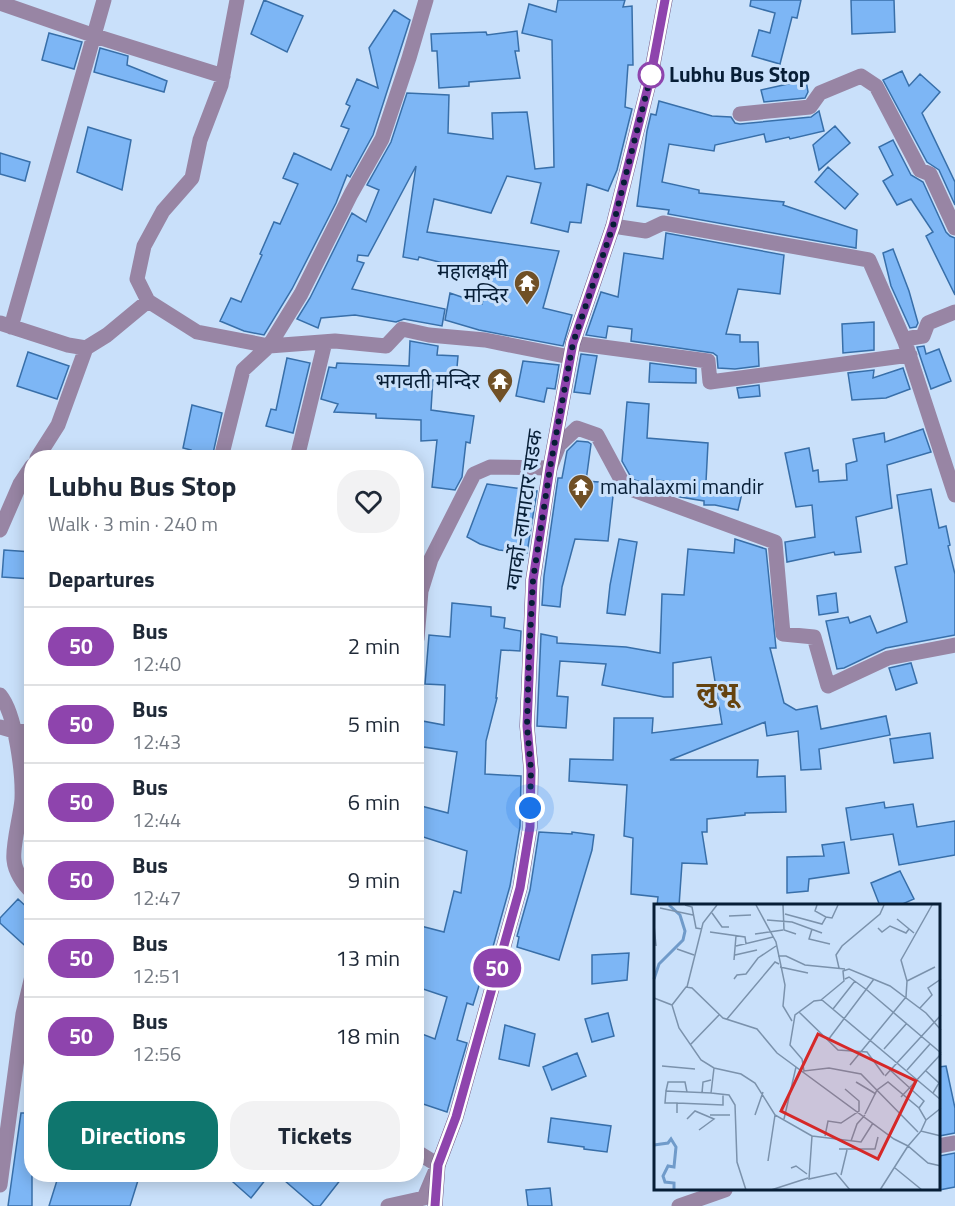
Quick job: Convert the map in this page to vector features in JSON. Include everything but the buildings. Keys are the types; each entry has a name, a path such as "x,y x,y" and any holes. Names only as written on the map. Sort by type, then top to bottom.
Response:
{"main road":[{"name":"ग्वार्को-लामाटार सडक","path":"435,1206 438,1165 456,1117 520,888 530,827 531,770 527,726 533,580 571,350 613,226 651,75 665,0"}],"street":[{"path":"86,348 68,345 6,325 104,0"},
{"path":"237,0 221,85 200,140 192,178 163,210 144,246 137,279 148,301 197,332 269,346 324,342 386,346 402,328 429,335 708,361 710,382 908,349"},
{"path":"223,450 243,370 269,346 301,294 351,194 382,139 426,0"},
{"path":"0,3 95,36 223,76"},
{"path":"740,114 810,107 820,93 861,76 876,86 920,170 930,174 955,228"},
{"path":"613,226 646,231 663,223 869,260 908,349 955,495"},
{"path":"42,450 58,425 86,348 107,335 148,301"},
{"path":"908,349 911,338 923,336 928,324 955,312"},
{"path":"299,450 324,342"},
{"path":"424,557 474,474 490,467 550,468 559,445 577,428 597,435 625,488 775,542 783,634 814,638 828,686 888,658 955,645"},
{"path":"0,530 24,477"},
{"path":"0,695 7,729 20,760 22,798 14,859 24,885"},
{"path":"7,729 24,731"},
{"path":"0,1185 7,1076 24,1010"},
{"path":"940,1146 955,1143"},
{"path":"388,1206 424,1198 438,1165 424,1156"},
{"path":"679,1206 722,1191"}],"bus line":[{"name":"50","path":"435,1206 438,1165 456,1117 520,888 530,827 531,770 527,726 533,580 550,468 573,343 613,226 651,75 665,0"}],"place":[{"name":"Lubhu Bus Stop","path":"651,75"},
{"name":"महालक्ष्मी मन्दिर","path":"527,306"},
{"name":"भगवती मन्दिर","path":"500,404"},
{"name":"mahalaxmi mandir","path":"581,510"}],"district":[{"name":"लुभू","path":"717,692"}],"route":[{"path":"530,808 531,770 527,726 533,580 550,468 573,343 613,226 651,75"}]}
